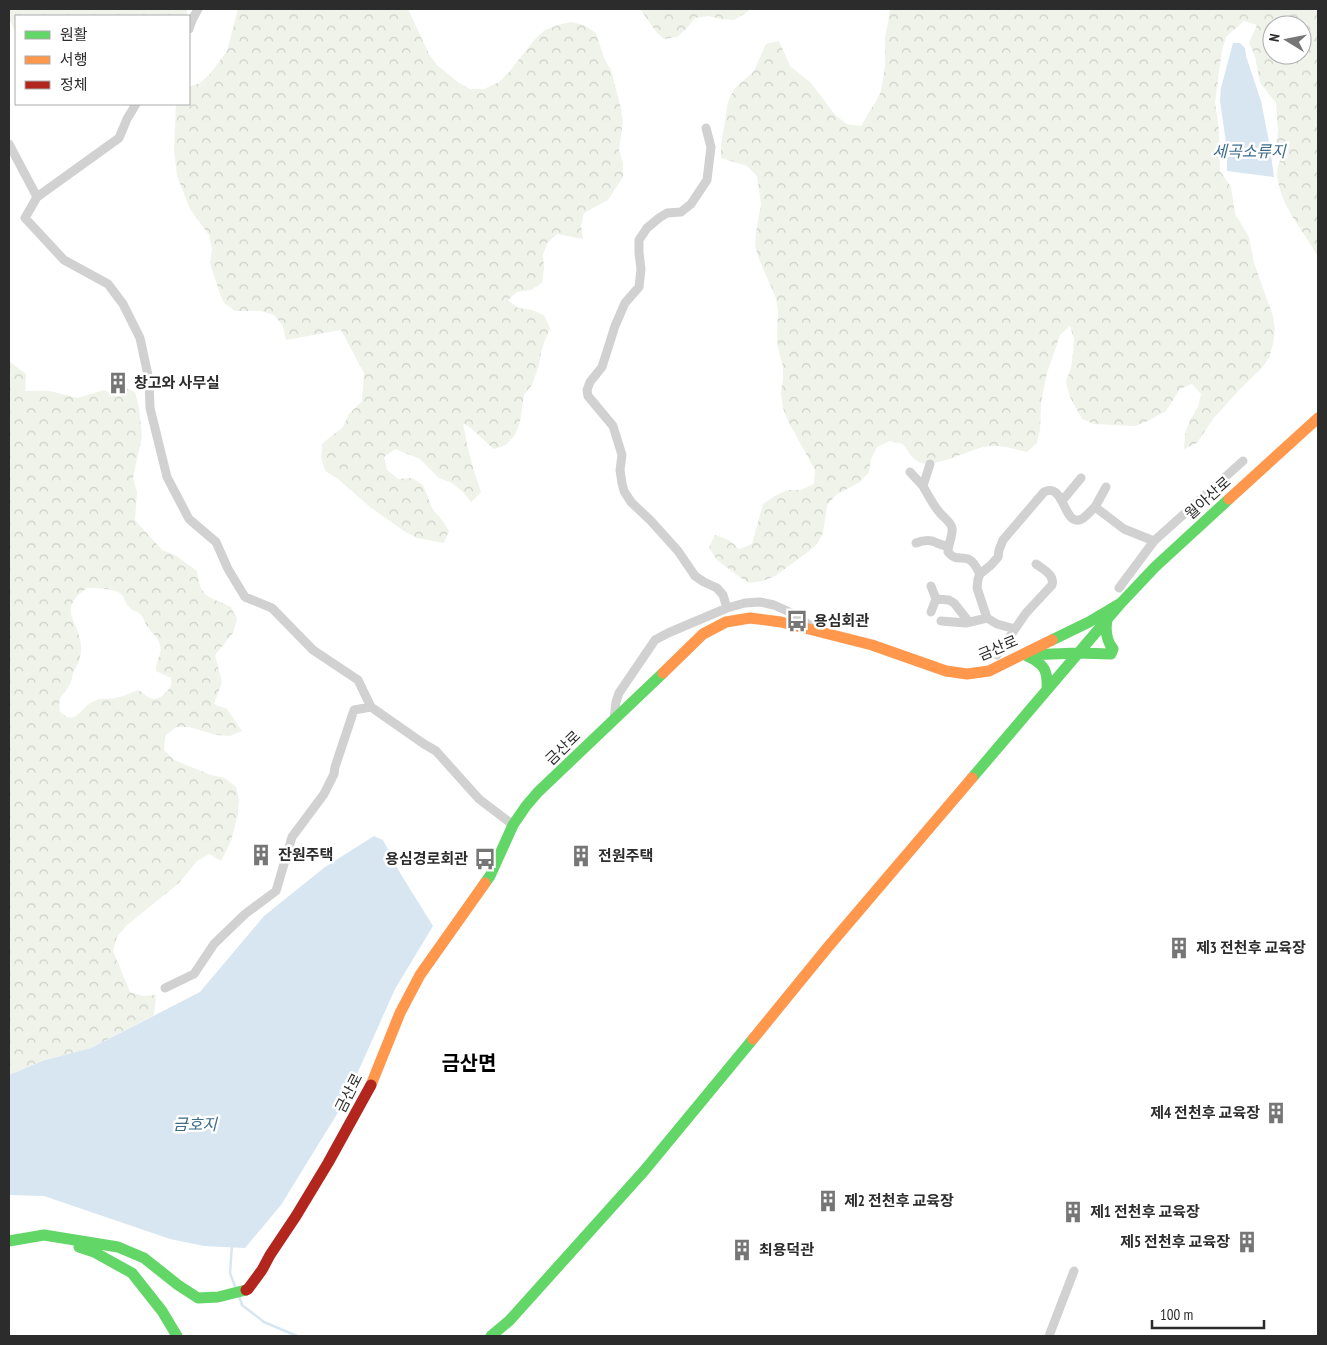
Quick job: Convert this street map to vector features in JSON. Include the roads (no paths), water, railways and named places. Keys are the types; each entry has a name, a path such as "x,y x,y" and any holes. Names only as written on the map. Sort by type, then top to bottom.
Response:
{"street":[{"path":"190,26 198,9"},
{"path":"135,105 119,138 37,197 25,218 64,260 108,284 123,304 140,338 149,380 150,408 167,477 189,519 216,542 228,569 245,597 272,608 313,650 358,680 371,707 436,752 479,799 513,825"},
{"path":"706,128 711,147 707,180 691,204 681,212 667,213 659,218 647,228 639,240 640,287 625,303 615,326 602,368 590,382 587,390 588,396 613,426 622,455 620,470 622,484 631,502 678,551 695,576 717,588 723,595 727,608"},
{"path":"9,144 37,197"},
{"name":"월아산로","path":"1121,603 1155,567 1318,418"},
{"path":"1119,588 1154,541 1243,461"},
{"path":"923,486 930,464"},
{"path":"910,472 923,486 939,512 950,524 952,529 952,536 948,546 950,555 969,559 980,574"},
{"path":"1062,502 1081,478"},
{"path":"1015,629 997,624 987,618 977,588 980,574 998,557 1003,540 1044,492 1052,491 1056,493 1069,514 1076,520 1080,520 1095,507 1106,487"},
{"path":"1095,507 1124,529 1154,541"},
{"path":"916,542 929,540 942,546 948,546"},
{"path":"997,655 1026,613 1052,585 1052,578 1036,564"},
{"path":"931,586 936,599 931,612"},
{"path":"936,599 949,600 954,603 969,622"},
{"path":"614,720 619,693 655,640 684,626 727,608 760,602 774,604 796,616 813,630"},
{"path":"491,1336 509,1321 644,1171 835,939 1121,603"},
{"name":"금산로","path":"44,1236 118,1247 144,1258 198,1298 218,1297 248,1289 296,1216 369,1089 400,1013 420,974 490,876 513,825 526,806 538,792 703,634 726,622 750,618 781,622 872,645 946,671 967,674 989,670 1022,655 1089,622 1121,603"},
{"path":"941,621 962,623 987,618"},
{"path":"1022,655 1111,654 1113,649 1106,639 1106,620"},
{"path":"1022,655 1038,661 1045,668 1048,679 1047,690"},
{"path":"165,988 194,974 214,944 245,914 276,891 292,836 324,794 334,774 354,710 371,707"},
{"path":"9,1240 44,1236 94,1252 132,1273 162,1311 178,1336"},
{"path":"1049,1336 1074,1270"}],"water":[{"name":"세곡소류지","path":"1233,43 1240,43 1245,48 1261,101 1274,177 1227,171 1227,149 1220,101 1221,88"},
{"name":"금호지","path":"374,836 383,840 400,873 433,926 395,989 345,1101 281,1205 245,1248 204,1246 170,1239 44,1196 9,1195 9,1075 45,1060 91,1048 200,992 264,916 325,867"}],"waterway":[{"path":"232,1245 230,1273 236,1289"},
{"path":"239,1296 242,1305 264,1322 297,1336"}],"place":[{"name":"창고와 사무실","path":"118,383"},
{"name":"용심회관","path":"797,621"},
{"name":"잔원주택","path":"261,855"},
{"name":"전원주택","path":"581,856"},
{"name":"용심경로회관","path":"485,859"},
{"name":"제3 전천후 교육장","path":"1179,948"},
{"name":"제4 전천후 교육장","path":"1276,1113"},
{"name":"제2 전천후 교육장","path":"828,1201"},
{"name":"제1 전천후 교육장","path":"1073,1212"},
{"name":"제5 전천후 교육장","path":"1247,1242"},
{"name":"최용덕관","path":"742,1250"}],"district":[{"name":"금산면","path":"469,1063"}]}
